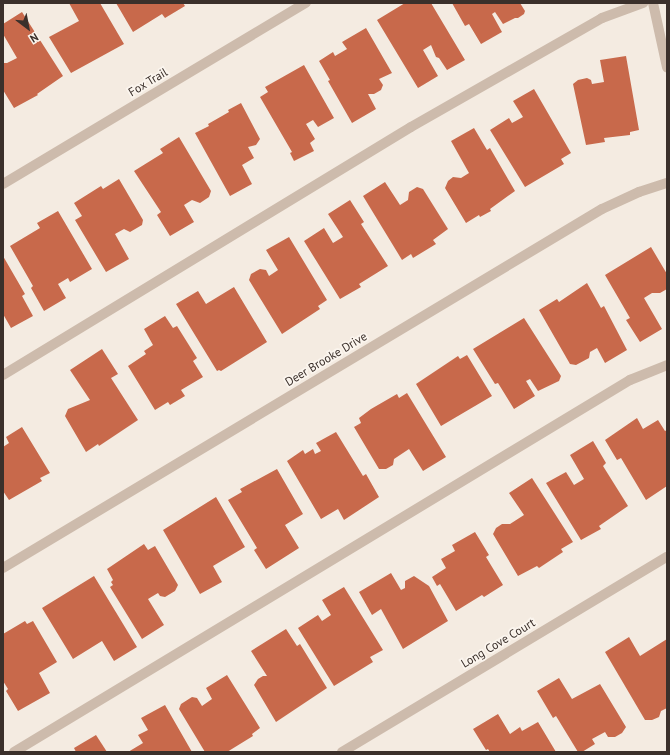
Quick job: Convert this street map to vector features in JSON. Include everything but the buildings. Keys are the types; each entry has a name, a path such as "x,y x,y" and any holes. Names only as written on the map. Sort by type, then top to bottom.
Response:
{"street":[{"name":"Fox Trail","path":"3,184 306,3"},
{"path":"3,375 411,127 602,18 643,3"},
{"path":"653,3 667,67"},
{"name":"Deer Brooke Drive","path":"3,568 602,209 639,192 667,184"},
{"path":"14,752 630,380 667,365"},
{"name":"Long Cove Court","path":"342,752 667,557"}]}
